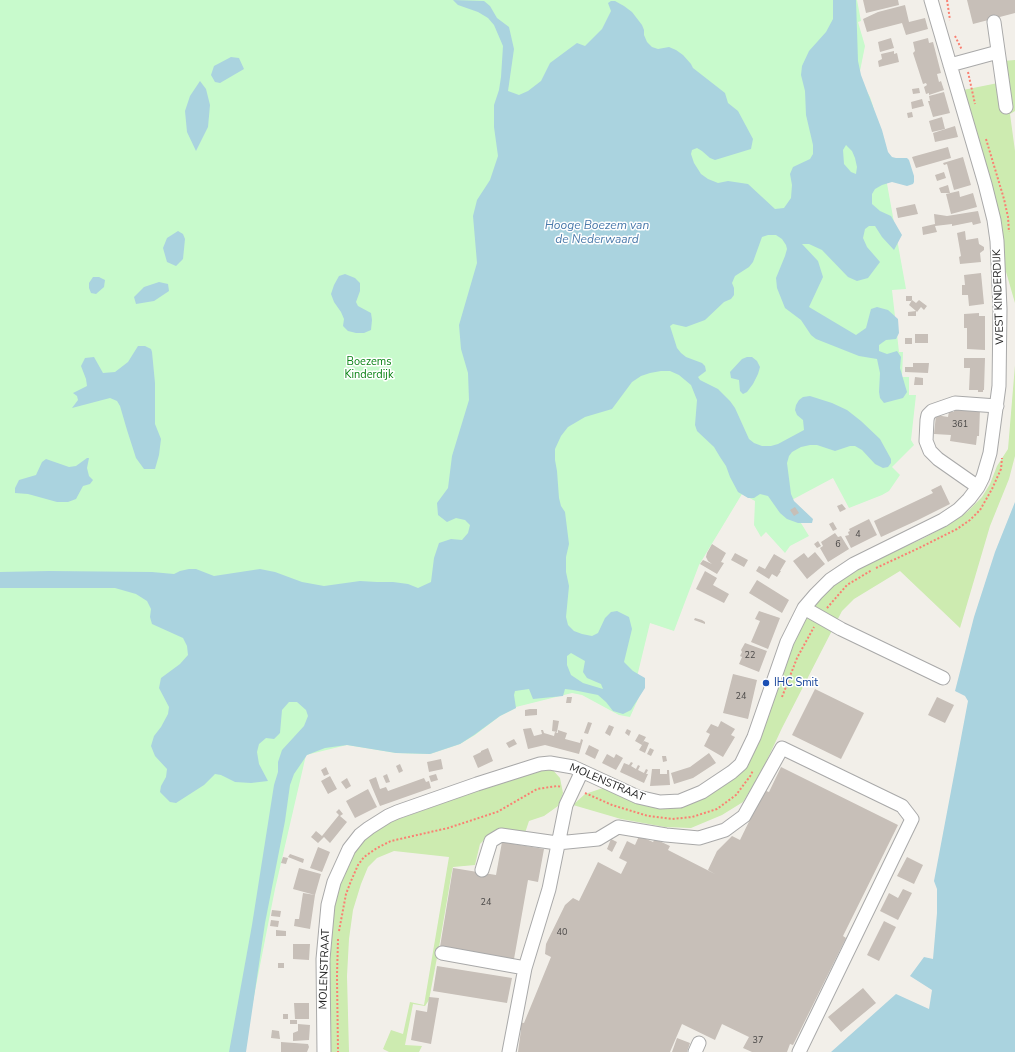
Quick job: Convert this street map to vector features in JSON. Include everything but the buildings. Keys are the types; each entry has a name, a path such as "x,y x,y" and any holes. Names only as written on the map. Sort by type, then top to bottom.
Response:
{"street":[{"name":"WEST KINDERDIJK","path":"886,548 943,520 958,510 969,499 978,487 987,464 997,406 1000,368 1000,317 996,228 964,109 931,0"},
{"path":"994,22 1006,107"},
{"path":"950,65 998,52"},
{"path":"978,487 938,459 930,451 926,441 928,415 932,411 955,403 997,406"},
{"name":"MOLENSTRAAT","path":"324,1052 323,959 328,905 334,882 341,864 349,849 360,835 388,816 523,768 540,764 562,764 582,771 638,797 660,802 680,801 702,792 732,772 741,764 754,737 787,642 804,608 830,580 854,564 886,548"},
{"path":"804,608 841,629 943,678"},
{"path":"482,870 491,841 501,835 558,843 598,839 618,827 666,835 699,838 724,830 744,816 782,748 902,806 912,819 799,1052"},
{"path":"509,1052 525,968 549,889 566,805 582,771"},
{"path":"442,953 525,968"}],"green space":[{"name":"Boezems Kinderdijk","path":"0,0 857,0 861,21 858,22 865,46 860,71 861,82 870,97 873,106 906,289 892,290 899,352 903,352 902,377 909,377 909,395 916,395 911,440 914,445 892,467 900,475 889,491 849,508 833,478 788,502 809,536 790,546 785,553 766,532 761,537 754,525 755,501 742,494 699,565 674,631 650,623 635,685 643,688 630,717 619,715 582,695 572,693 516,707 500,716 475,735 460,744 430,754 396,753 347,745 306,755 275,889 243,1052 0,1052"},
{"path":"1015,60 1015,111 1010,114 1015,151 1015,303 1002,258 963,90 998,83 1003,61"},
{"path":"1015,365 1015,456 1009,479 990,526 960,628 900,571 854,599 842,611 782,728 761,773 743,802 722,815 691,828 665,827 621,819 573,805 585,794 606,787 660,805 728,782 793,639 815,601 833,586 859,568 924,538 948,525 967,512 982,497 990,484 997,466 1008,449"},
{"path":"551,768 560,778 563,793 558,806 544,816 529,821 524,836 488,836 480,844 475,865 453,867 429,1000 425,1006 413,1004 405,1045 422,1046 419,1052 389,1052 383,1049 391,1030 403,1034 410,1002 424,1005 449,857 394,851 377,858 368,867 353,910 349,939 347,976 349,1052 331,1052 330,964 327,928 332,899 350,850 376,827 441,804 507,777"}],"water":[{"name":"Hooge Boezem van de Nederwaard","path":"453,0 484,1 490,6 497,18 509,27 514,49 508,91 519,95 528,91 541,81 550,63 577,43 585,46 602,29 611,11 608,3 615,1 624,6 632,12 642,25 647,42 652,47 658,49 669,47 676,50 683,55 693,68 725,93 728,103 738,111 753,139 751,149 715,160 697,148 692,150 691,154 694,163 701,174 718,183 728,181 748,184 775,209 784,208 791,198 792,185 790,174 793,167 810,159 813,154 813,145 806,115 805,91 801,75 802,66 809,51 826,32 833,19 833,0 856,0 858,61 861,75 882,130 888,152 892,157 907,158 909,160 914,176 914,182 913,184 907,186 892,182 875,189 872,194 872,204 880,211 891,216 902,235 894,250 882,237 875,226 869,226 865,229 863,238 867,247 880,262 868,278 857,281 848,277 822,250 809,244 802,244 818,261 823,277 809,307 856,335 866,328 871,309 877,307 888,310 898,319 899,333 896,339 886,340 879,345 879,351 887,354 897,351 901,357 900,368 907,392 903,398 884,403 880,398 879,392 880,373 877,359 859,356 816,339 811,335 801,320 785,308 777,288 776,278 787,249 782,239 776,235 762,237 753,262 749,267 735,276 732,283 734,295 731,299 724,302 705,320 686,327 673,324 670,326 677,348 686,357 702,363 705,366 706,371 698,377 700,380 718,389 730,401 735,408 749,439 754,443 762,446 771,446 778,444 804,430 803,420 797,415 795,410 799,400 803,397 810,396 832,403 847,410 861,421 880,439 891,459 891,463 888,467 883,468 875,464 862,450 855,446 850,446 835,451 817,445 810,445 801,447 792,452 787,463 791,494 794,501 813,519 812,523 798,523 787,519 780,513 768,496 760,494 754,498 748,498 738,492 726,466 714,447 697,431 695,425 697,400 691,385 679,375 670,371 661,371 641,376 632,382 612,409 585,417 568,427 561,436 555,449 555,460 559,498 561,506 565,512 569,544 566,557 566,572 569,586 566,617 568,625 574,631 592,636 598,633 605,618 611,612 617,611 629,617 632,629 624,662 633,671 645,678 645,688 631,710 623,714 613,711 598,695 565,689 563,696 533,699 529,689 515,691 514,695 516,708 500,716 460,744 430,754 396,753 347,745 325,748 307,755 294,774 290,785 285,821 265,923 246,1052 229,1052 252,925 274,785 278,772 278,762 282,750 304,726 308,716 306,710 297,702 289,702 282,710 280,733 274,739 266,738 259,744 257,752 259,764 268,781 251,783 235,782 221,775 215,774 204,785 176,803 170,802 160,792 161,786 166,777 167,769 155,756 151,746 154,736 168,714 169,707 159,688 161,678 180,664 188,655 187,646 183,638 152,624 150,617 151,609 147,601 136,594 115,588 0,588 0,572 152,572 174,574 180,571 196,569 214,576 260,569 275,572 302,582 324,586 360,581 393,582 408,584 418,588 431,582 434,558 439,543 451,539 462,540 468,533 470,525 465,520 456,518 447,522 438,515 437,503 448,488 452,456 469,400 468,373 461,349 459,325 477,263 473,216 477,200 490,180 498,156 494,127 494,105 499,90 501,77 503,46 494,25 488,18 478,12 458,5","holes":["846,145 852,151 855,158 857,167 856,174 851,172 844,164 843,150","571,653 585,661 583,672 587,678 601,684 603,689 583,683 571,675 567,665 567,656"]},
{"path":"231,57 239,58 244,69 220,83 215,82 211,75 214,66"},
{"path":"200,81 206,89 210,105 208,127 196,151 187,132 185,111 190,96"},
{"path":"178,231 183,234 185,239 183,259 176,266 167,262 163,248 167,238"},
{"path":"345,274 355,278 360,283 360,291 356,302 358,306 371,313 371,330 364,333 348,331 343,326 344,319 331,294 339,276"},
{"path":"93,277 99,277 105,280 104,287 96,294 91,293 89,288 89,283"},
{"path":"159,282 168,284 169,291 154,301 136,304 134,297 144,287"},
{"path":"138,346 145,346 151,349 152,352 155,383 155,424 161,439 155,469 144,469 136,458 120,406 117,401 110,398 72,408 78,400 77,396 73,393 87,386 81,366 85,358 94,357 103,373 115,372 128,362"},
{"path":"752,357 757,361 760,367 753,384 747,392 743,394 740,391 739,380 731,378 730,372 742,359"},
{"path":"89,458 87,468 89,476 93,480 90,484 83,486 76,499 68,502 57,502 28,494 15,493 15,488 19,480 36,475 42,462 46,459 69,467 76,466"},
{"path":"1015,502 1015,1052 831,1052 896,994 929,1009 932,990 910,976 924,957 933,959 937,913 937,889 934,881 968,701 965,696 955,691 974,617 995,552"}],"place":[{"name":"IHC Smit","path":"766,683"}]}
